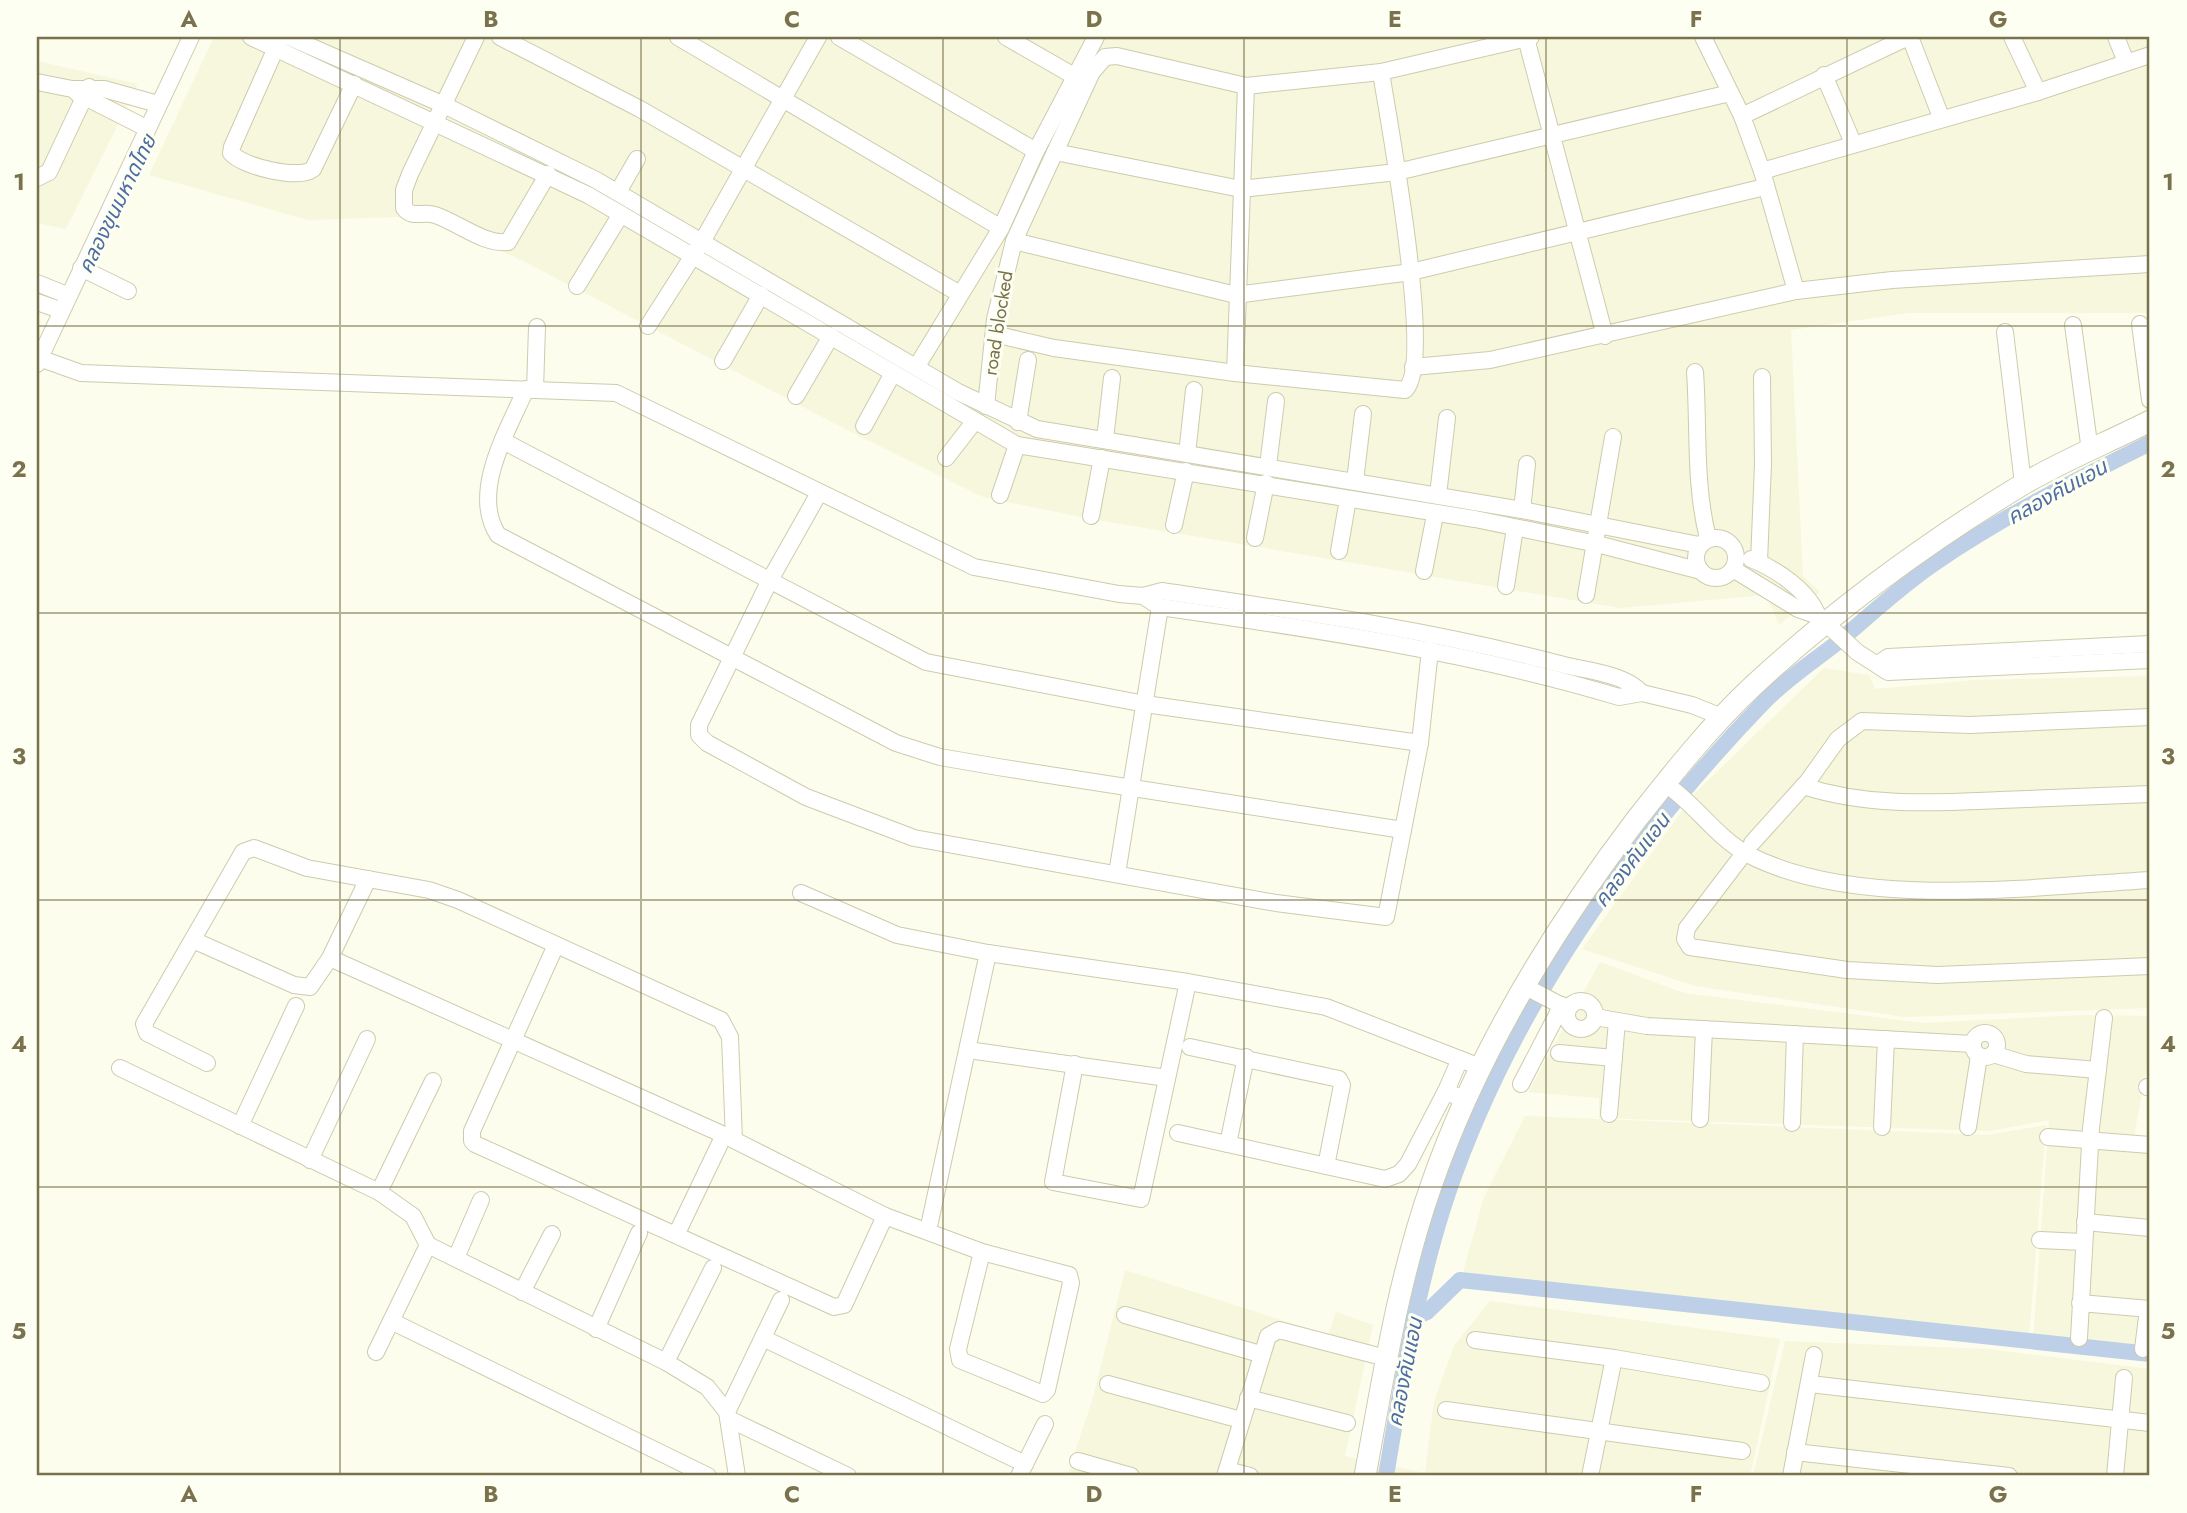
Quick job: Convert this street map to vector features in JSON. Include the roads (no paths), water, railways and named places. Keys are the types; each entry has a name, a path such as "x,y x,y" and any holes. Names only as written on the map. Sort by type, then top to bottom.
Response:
{"street":[{"path":"191,37 146,128 90,273 64,302 41,361 70,371 603,391 629,398 974,567 1143,596 1160,607 1320,622 1499,647 1633,684 1642,693"},
{"path":"251,37 279,43 354,84 548,174 761,295 797,306 917,366 958,392 1037,429 1438,495 1515,528 1597,544 1701,571 1713,578 1728,574 1735,561"},
{"path":"289,37 444,105 618,192 703,240 797,306 831,336 1017,445 1435,514 1522,510 1600,524 1660,540 1703,541 1719,537 1727,541 1735,561 1798,609 1826,622"},
{"path":"476,37 404,190 404,208 411,214 434,215 495,241 508,242 548,174"},
{"path":"500,37 579,75 960,294"},
{"path":"678,37 1002,228"},
{"path":"648,326 703,240 818,37"},
{"path":"839,37 1036,151"},
{"path":"1006,37 1074,76"},
{"path":"917,366 1002,228 1036,151 1096,37"},
{"path":"1235,373 1246,86 1381,72 1529,37 1550,134 1580,234 1605,336"},
{"path":"1703,37 1742,117 1796,291"},
{"path":"1742,117 1824,75 1909,37 1941,117"},
{"path":"2012,37 2038,92"},
{"path":"2116,37 2126,62"},
{"path":"279,43 232,147 231,153 238,161 292,174 308,173 313,169 354,84"},
{"path":"1014,241 1236,295 1411,272 1580,234 1763,179 1853,143 2038,92 2150,55"},
{"name":"road blocked","path":"986,406 1000,294 1014,241 1092,72 1105,57 1118,56 1246,86"},
{"path":"994,334 1054,348 1235,373 1405,390 1412,379 1415,302 1381,72"},
{"path":"1824,75 1853,143"},
{"path":"37,82 82,92 128,94 158,104"},
{"path":"82,92 146,128"},
{"path":"37,178 49,172 82,92"},
{"path":"1055,152 1241,190 1397,172 1730,93"},
{"path":"618,192 637,159"},
{"path":"577,286 621,214"},
{"path":"1413,367 1490,360 1796,291 1892,280 2150,264"},
{"path":"90,273 128,291"},
{"path":"37,283 64,302"},
{"path":"723,361 761,295"},
{"path":"37,302 64,302"},
{"path":"2140,324 2150,400"},
{"path":"2073,325 2090,451"},
{"path":"537,327 531,389 503,441 491,478 490,518 498,535 733,659 918,751 1130,789 1404,830"},
{"path":"2005,332 2023,484"},
{"path":"796,396 831,336"},
{"path":"1018,422 1028,359"},
{"path":"864,426 893,373"},
{"path":"1695,373 1703,541 1696,564 1701,571"},
{"path":"1759,562 1763,464 1762,377"},
{"path":"1105,439 1112,378"},
{"path":"1187,454 1194,390"},
{"path":"949,406 958,392"},
{"path":"1268,466 1276,401"},
{"path":"1355,481 1363,414"},
{"path":"1438,495 1447,418"},
{"path":"1178,1133 1385,1179 1399,1174 1455,1095 1480,1067 1595,873 1670,787 1722,717 1826,622 1922,549 2023,484 2150,421"},
{"path":"946,458 974,422"},
{"path":"1586,595 1597,544 1613,437"},
{"path":"503,441 926,662 1145,704 1420,743"},
{"path":"1000,495 1017,445"},
{"path":"1091,516 1102,458"},
{"path":"1522,510 1527,464"},
{"path":"1174,525 1186,471"},
{"path":"1302,490 1305,473"},
{"path":"1255,538 1266,484"},
{"path":"819,493 770,580 699,725 699,735 707,743 806,797 914,838 1276,903 1386,917 1420,743 1430,650"},
{"path":"1339,551 1348,499"},
{"path":"1424,571 1435,514"},
{"path":"1506,586 1515,528"},
{"path":"1735,561 1759,562 1807,597 1826,622 1857,652 1888,672 1902,674 2150,660"},
{"path":"1143,596 1162,591 1320,622 1497,664 1619,697 1642,693 1692,705 1722,717"},
{"path":"1117,874 1160,607"},
{"path":"1878,664 1888,657 2150,643"},
{"path":"1497,664 1499,647"},
{"path":"2150,717 1970,725 1862,721 1838,739 1802,786 1748,848 1687,928 1685,939 1690,947 1847,970 1937,975 2150,966"},
{"path":"1802,786 1838,798 1873,803 2150,794"},
{"path":"1670,787 1692,804 1697,814 1748,848 1757,847 1761,859 1788,873 1832,883 1875,888 2030,887 2150,880"},
{"path":"206,1063 147,1033 144,1024 245,850 254,848 307,868 443,894 725,1023 730,1037 729,1137 677,1233"},
{"path":"193,940 305,988 314,984 330,958 368,879"},
{"path":"801,893 897,935 988,953 1188,982 1326,1007 1480,1067"},
{"path":"556,945 472,1131 472,1141 834,1307 844,1305 885,1216"},
{"path":"928,1231 988,953"},
{"path":"330,958 729,1137 885,1216 982,1252 1067,1274 1072,1279 1044,1394 960,1360 958,1349 982,1252"},
{"path":"1075,1064 1053,1182 1138,1199 1143,1197 1188,982"},
{"path":"1526,988 1563,1005 1583,1001 1592,1006 1595,1017 1618,1021 1703,1029 1886,1039 1981,1052 2026,1064 2098,1070"},
{"path":"1521,1084 1563,1005"},
{"path":"240,1126 296,1006"},
{"path":"2078,1338 2091,1140 2104,1018"},
{"path":"1609,1114 1618,1021"},
{"path":"1700,1119 1703,1029"},
{"path":"1792,1123 1795,1034"},
{"path":"310,1160 367,1039"},
{"path":"1882,1127 1886,1039"},
{"path":"1190,1047 1335,1076 1341,1081 1326,1166"},
{"path":"968,1050 1167,1078"},
{"path":"1968,1127 1981,1052"},
{"path":"1559,1053 1614,1058"},
{"path":"1228,1144 1246,1058"},
{"path":"1367,1476 1386,1358 1415,1238 1455,1095 1460,1059"},
{"path":"120,1068 379,1192 413,1216 428,1245 666,1362 707,1387 728,1415 848,1476"},
{"path":"379,1192 433,1081"},
{"path":"2048,1137 2150,1145"},
{"path":"456,1258 481,1200"},
{"path":"2085,1222 2150,1228"},
{"path":"596,1329 639,1233"},
{"path":"522,1292 552,1234"},
{"path":"2040,1240 2083,1242"},
{"path":"376,1352 428,1245"},
{"path":"666,1362 713,1268"},
{"path":"737,1476 728,1415 781,1300"},
{"path":"2080,1303 2149,1309 2143,1349"},
{"path":"1125,1315 1261,1354"},
{"path":"391,1321 708,1476"},
{"path":"1250,1476 1226,1473 1268,1336 1279,1330 1386,1358"},
{"path":"765,1339 1022,1470 1045,1424"},
{"path":"1475,1340 1614,1358 1761,1383"},
{"path":"1791,1476 1814,1355"},
{"path":"1590,1476 1614,1358"},
{"path":"2115,1476 2124,1378"},
{"path":"1108,1384 1241,1420"},
{"path":"1810,1384 2150,1423"},
{"path":"1248,1398 1347,1423"},
{"path":"1446,1410 1742,1451"},
{"path":"1795,1452 2009,1476"},
{"path":"1078,1461 1131,1476"}],"waterway":[{"name":"คลองคันแอน","path":"1386,1476 1411,1333 1427,1263 1448,1193 1474,1124 1540,993 1579,930 1622,870 1667,811 1715,755 1781,686 1932,565 2012,515 2150,443"},
{"path":"1409,1320 1427,1312 1460,1280 2150,1354"}],"water label":[{"name":"คลองขุนมหาดไทย","path":"117,204"}]}
